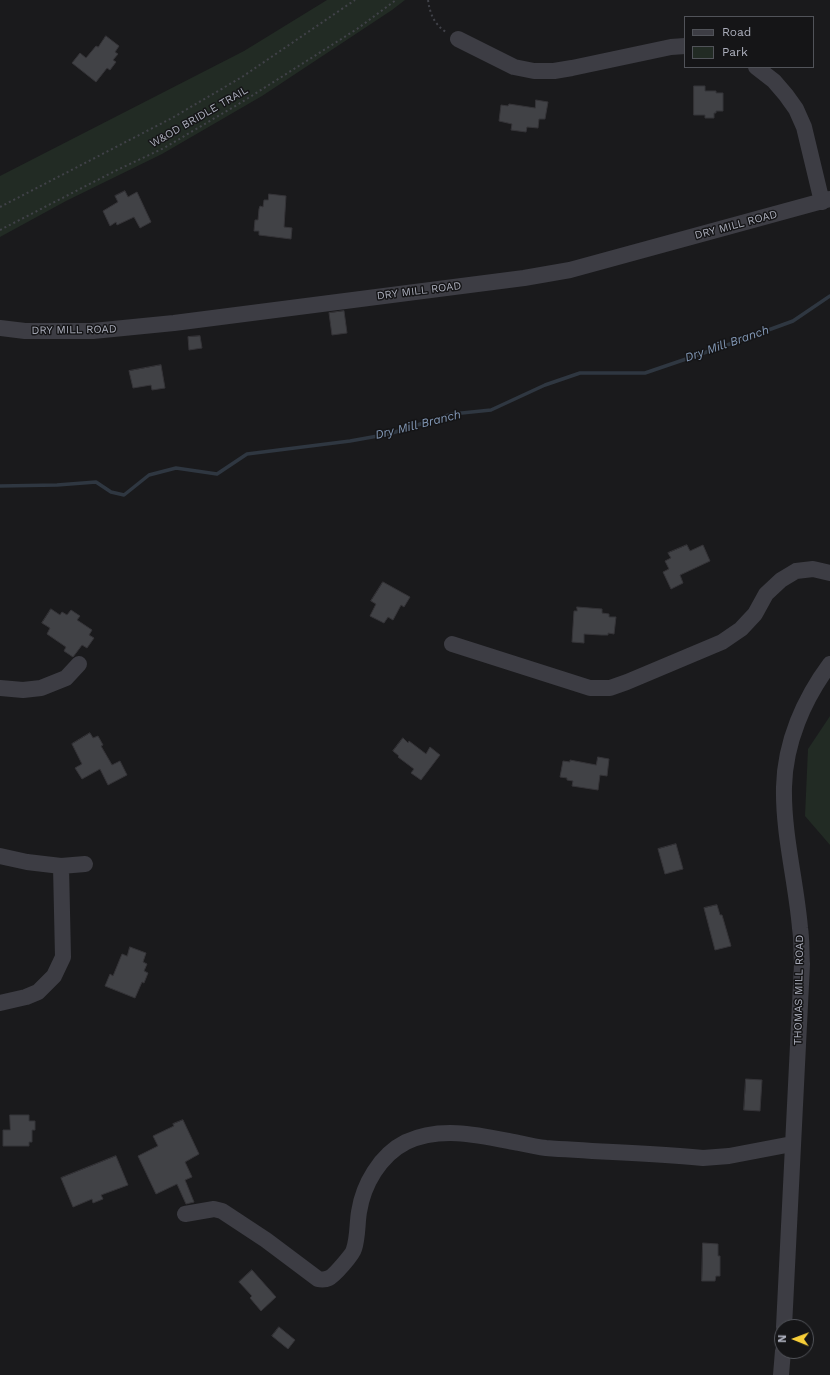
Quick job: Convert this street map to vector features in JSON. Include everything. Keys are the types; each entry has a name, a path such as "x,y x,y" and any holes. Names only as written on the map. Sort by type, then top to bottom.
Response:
{"street":[{"path":"458,39 514,67 534,71 554,71 671,47 684,46"},
{"path":"757,68 774,81 796,109 804,127 826,201"},
{"name":"DRY MILL ROAD","path":"0,328 26,331 93,332 174,323 532,276 570,270 826,201"},
{"path":"0,316 26,331"},
{"path":"452,644 590,688 610,688 639,678 722,642 741,629 755,614 766,594 781,580 796,571 813,569 830,573"},
{"path":"0,688 23,690 41,688 66,678 79,664"},
{"name":"THOMAS MILL ROAD","path":"784,1319 802,964 800,928 784,810 784,786 787,760 800,715 812,690 830,664"},
{"path":"0,856 27,862 61,866 85,864"},
{"path":"0,1003 26,997 38,992 54,976 63,957 61,866"},
{"path":"185,1214 214,1209 222,1211 266,1240 318,1279 325,1280 331,1278 354,1250 357,1237 358,1213 363,1195 369,1180 379,1165 391,1152 406,1142 425,1136 442,1133 463,1134 544,1148 703,1158 729,1156 792,1144"},
{"path":"782,1375 783,1359"}],"path":[{"path":"0,207 172,118 242,77 355,0"},
{"name":"W&OD BRIDLE TRAIL","path":"0,230 115,171 164,148 242,102 357,29 396,0"},
{"path":"428,0 430,14 441,28 458,39"}],"green space":[{"path":"327,0 405,0 262,96 162,154 66,201 0,237 0,176 244,51"},
{"path":"830,716 830,845 805,816 808,749"}],"building":[{"path":"106,36 119,46 115,52 118,54 113,60 116,62 110,70 107,68 96,82 72,63 80,53 86,58 96,46 98,47"},
{"path":"694,86 705,86 705,91 716,91 716,93 723,93 723,111 716,111 716,113 714,113 714,118 705,118 705,115 694,115"},
{"path":"536,100 548,102 545,119 539,119 538,128 527,127 526,132 511,130 512,124 499,121 501,105 508,106 509,104 535,108"},
{"path":"125,191 128,197 137,192 151,222 140,228 134,217 117,225 116,222 110,226 103,211 118,202 115,196"},
{"path":"269,194 286,196 284,227 292,228 291,239 259,235 259,231 254,231 255,220 258,220 260,206 263,207 264,200 268,200"},
{"path":"344,311 347,333 332,335 329,313"},
{"path":"200,336 202,348 189,350 188,337"},
{"path":"161,365 165,388 152,390 151,385 133,388 129,371"},
{"path":"687,545 690,551 703,545 710,561 680,575 683,583 671,589 663,572 669,569 665,561 671,558 668,553"},
{"path":"383,582 410,597 404,607 401,605 393,620 388,617 384,623 370,616 376,604 371,601"},
{"path":"577,607 602,609 602,613 609,614 609,617 616,617 614,634 584,634 584,643 572,642 574,611 577,611"},
{"path":"51,609 60,615 62,612 67,615 71,610 80,616 77,620 92,630 89,635 94,638 87,648 82,645 73,657 64,651 66,647 47,634 50,628 42,623"},
{"path":"90,733 93,738 98,736 103,745 101,746 112,765 120,761 127,775 108,785 100,769 82,779 75,768 82,764 72,744"},
{"path":"403,738 408,743 409,741 426,754 430,747 440,755 421,780 411,773 414,769 398,757 399,756 393,751"},
{"path":"598,757 609,759 607,776 600,775 598,790 572,786 573,781 560,777 563,761 570,762 570,760 596,765"},
{"path":"676,844 683,869 665,874 658,849"},
{"path":"717,905 720,915 722,915 731,946 715,950 704,908"},
{"path":"130,947 146,953 143,962 147,964 144,971 148,973 135,998 105,986 110,974 113,976 122,954 127,956"},
{"path":"746,1079 762,1080 760,1111 744,1110"},
{"path":"10,1115 29,1115 29,1121 35,1121 35,1130 32,1130 32,1142 29,1142 29,1146 3,1146 3,1130 10,1130"},
{"path":"183,1120 199,1154 185,1162 192,1177 185,1180 194,1202 186,1204 177,1184 156,1194 138,1156 158,1146 153,1136"},
{"path":"116,1156 128,1185 101,1195 103,1199 93,1203 92,1199 73,1207 61,1178"},
{"path":"703,1243 718,1244 718,1256 720,1256 720,1276 716,1276 715,1281 702,1281"},
{"path":"252,1270 276,1297 261,1311 250,1298 252,1296 239,1282"},
{"path":"279,1327 295,1340 288,1349 272,1336"}],"waterway":[{"name":"Dry Mill Branch","path":"0,486 57,485 96,482 111,492 124,495 149,475 176,468 217,474 247,454 350,441 389,434 452,414 491,410 545,385 580,373 645,373 793,321 830,296"}]}
